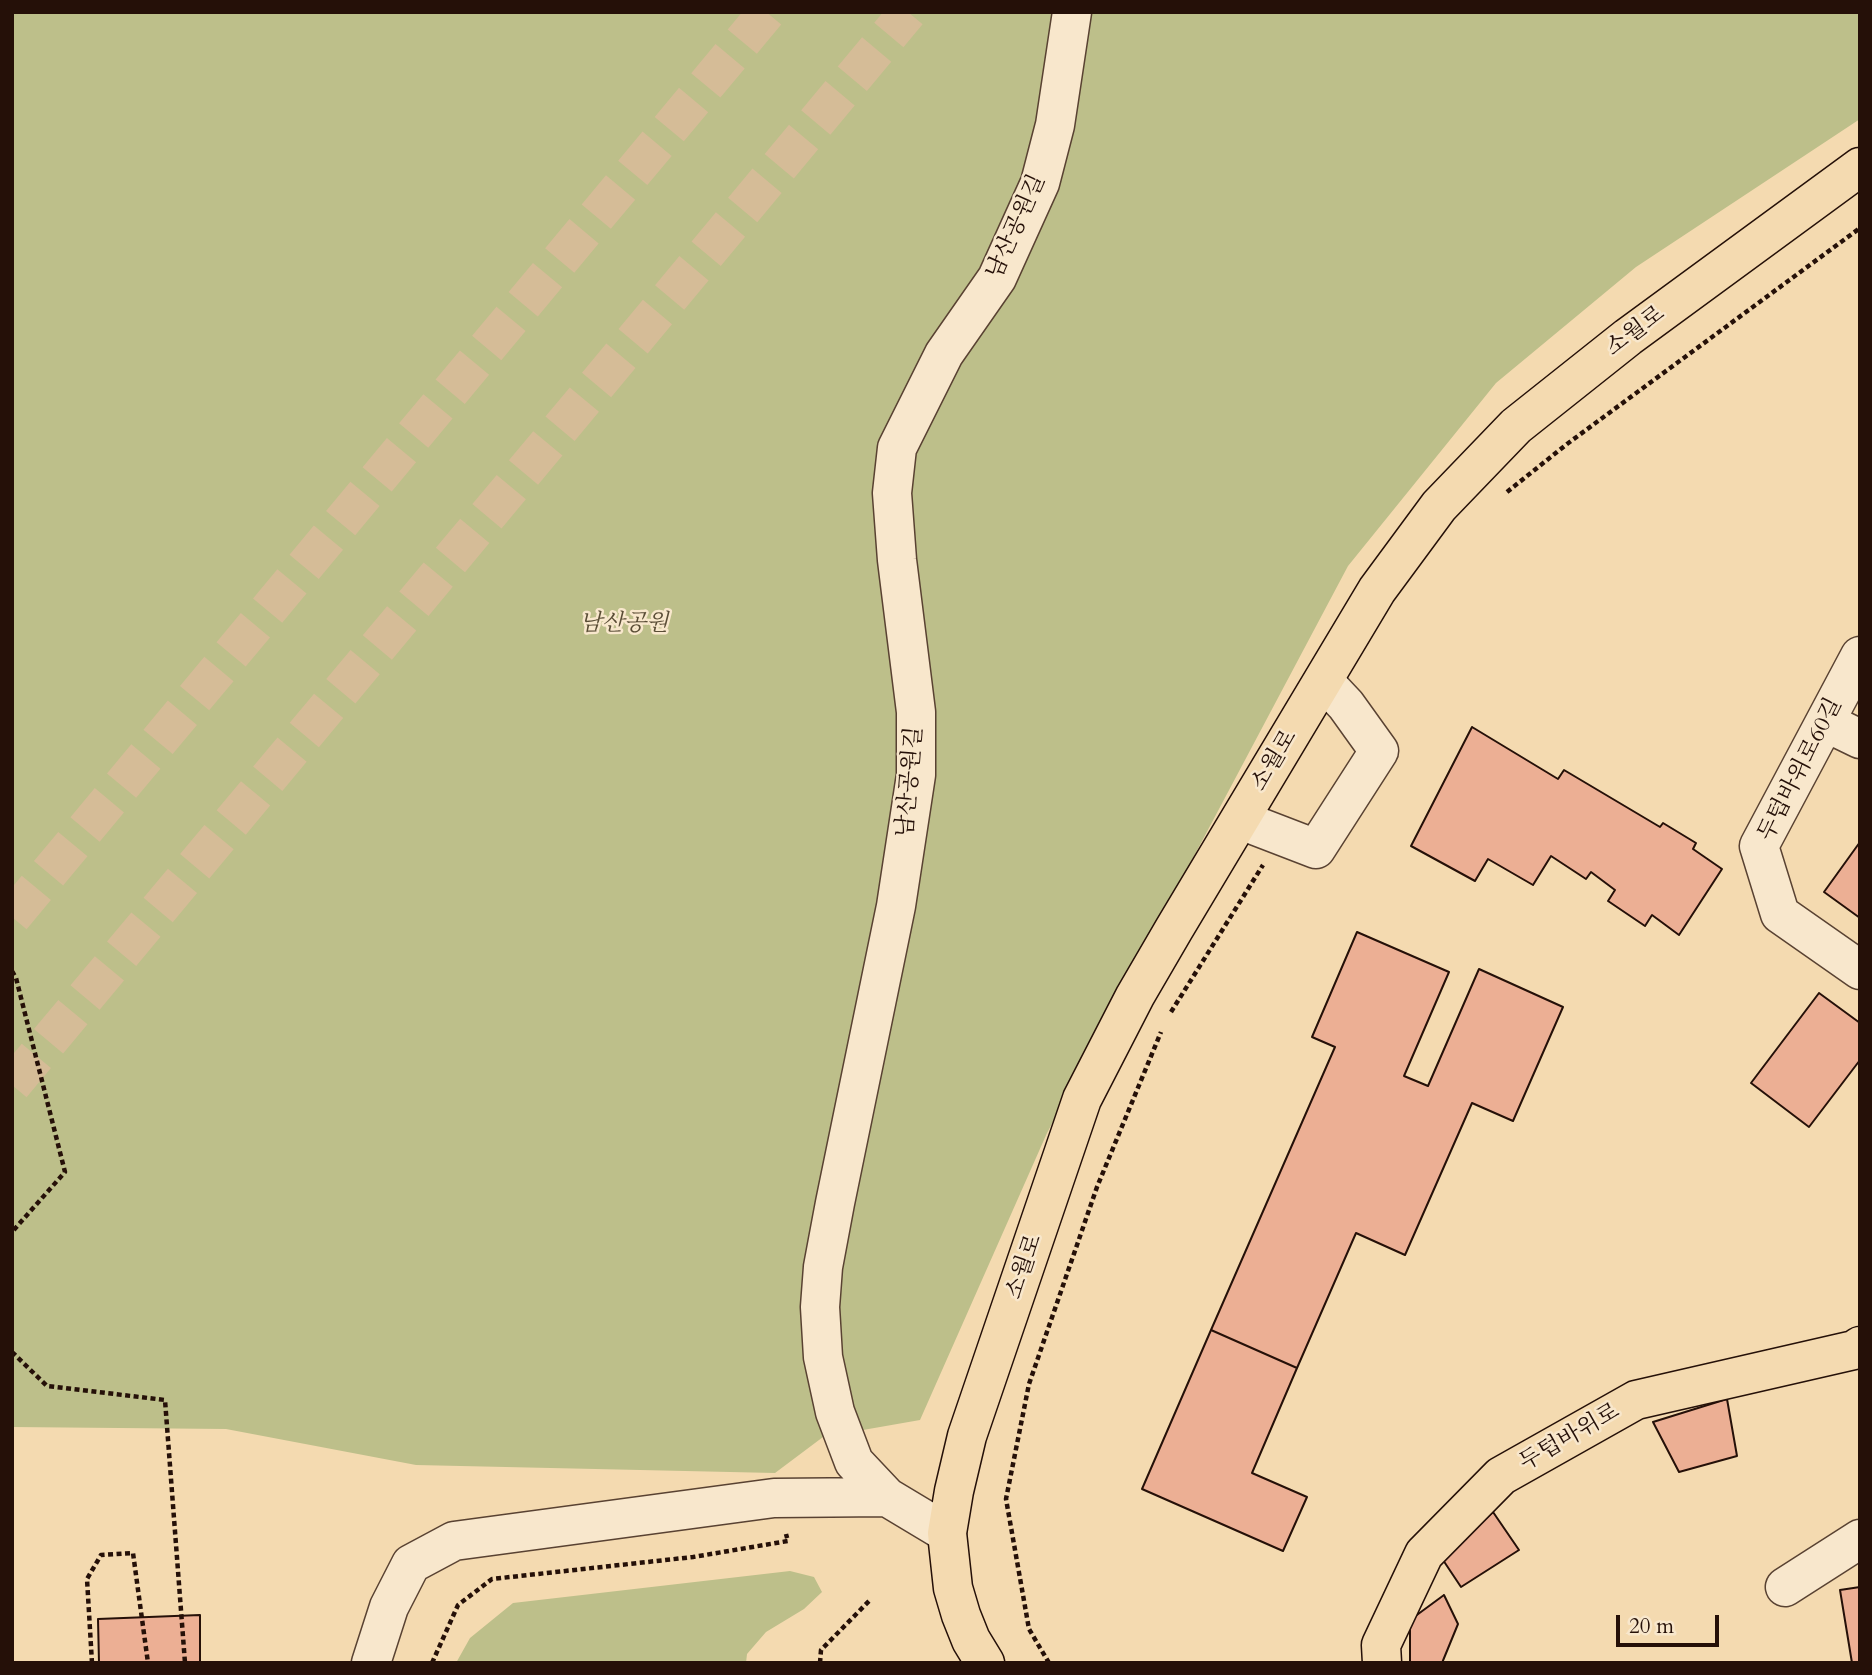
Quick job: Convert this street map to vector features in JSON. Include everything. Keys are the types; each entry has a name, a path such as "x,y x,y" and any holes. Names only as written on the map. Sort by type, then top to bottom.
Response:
{"main road":[{"name":"소월로","path":"985,1663 971,1640 953,1588 947,1534 967,1436 1082,1099 1135,996 1174,929 1377,590 1439,506 1516,426 1638,329 1860,167"},
{"name":"소월로","path":"1002,1663 983,1633 947,1534 1095,1100 1251,824 1385,593 1448,512 1519,436 1860,182"},
{"name":"두텁바위로","path":"1382,1663 1381,1645 1424,1553 1501,1476 1636,1400 1854,1350 1860,1346"}],"street":[{"name":"남산공원길","path":"947,1534 887,1497 854,1462 835,1412 823,1357 820,1307 823,1267 896,906 916,775 916,712 893,506 897,448 944,354 997,278 1040,183 1055,125 1072,12"},
{"name":"두텁바위로60길","path":"1860,656 1759,846 1780,914 1860,970"},
{"path":"1251,824 1316,849 1379,751 1346,705 1330,688"},
{"path":"1825,722 1860,739"},
{"path":"371,1663 389,1607 411,1564 454,1541 774,1498 887,1497"},
{"path":"1785,1587 1860,1539"}],"path":[{"path":"12,971 65,1172 12,1232"},
{"path":"12,1352 47,1386 165,1400 185,1663"},
{"path":"432,1663 458,1605 492,1579 693,1557 788,1541 774,1498"},
{"path":"92,1663 87,1579 101,1555 133,1553 148,1663"},
{"path":"820,1663 821,1650 870,1600"}],"green space":[{"name":"남산공원","path":"12,12 1860,12 1860,119 1636,267 1496,383 1348,566 1047,1133 920,1420 823,1437 775,1473 416,1465 226,1429 12,1427"},
{"path":"790,1571 814,1577 822,1592 804,1609 766,1632 747,1654 746,1663 456,1663 470,1638 513,1603"}],"building":[{"path":"1472,727 1558,779 1564,770 1660,827 1663,823 1696,843 1693,849 1722,869 1679,935 1652,915 1645,926 1608,901 1615,890 1591,872 1586,879 1551,856 1533,885 1488,859 1475,881 1411,846"},
{"path":"1860,842 1860,918 1824,892"},
{"path":"1357,932 1449,972 1404,1076 1428,1086 1479,969 1563,1007 1513,1121 1472,1103 1405,1255 1356,1233 1297,1368 1211,1330 1335,1047 1312,1037"},
{"path":"1819,993 1860,1023 1860,1060 1809,1127 1751,1083"},
{"path":"1211,1330 1297,1368 1252,1473 1307,1497 1283,1551 1142,1489"},
{"path":"1727,1399 1737,1456 1679,1472 1653,1422"},
{"path":"1493,1512 1519,1550 1461,1587 1441,1557"},
{"path":"1860,1587 1860,1663 1852,1663 1840,1590"},
{"path":"1444,1595 1458,1624 1442,1663 1410,1663 1410,1620"},
{"path":"200,1615 200,1663 99,1663 98,1619"}],"tunnel":[{"path":"12,917 767,12"},
{"path":"12,1085 908,12"}]}
